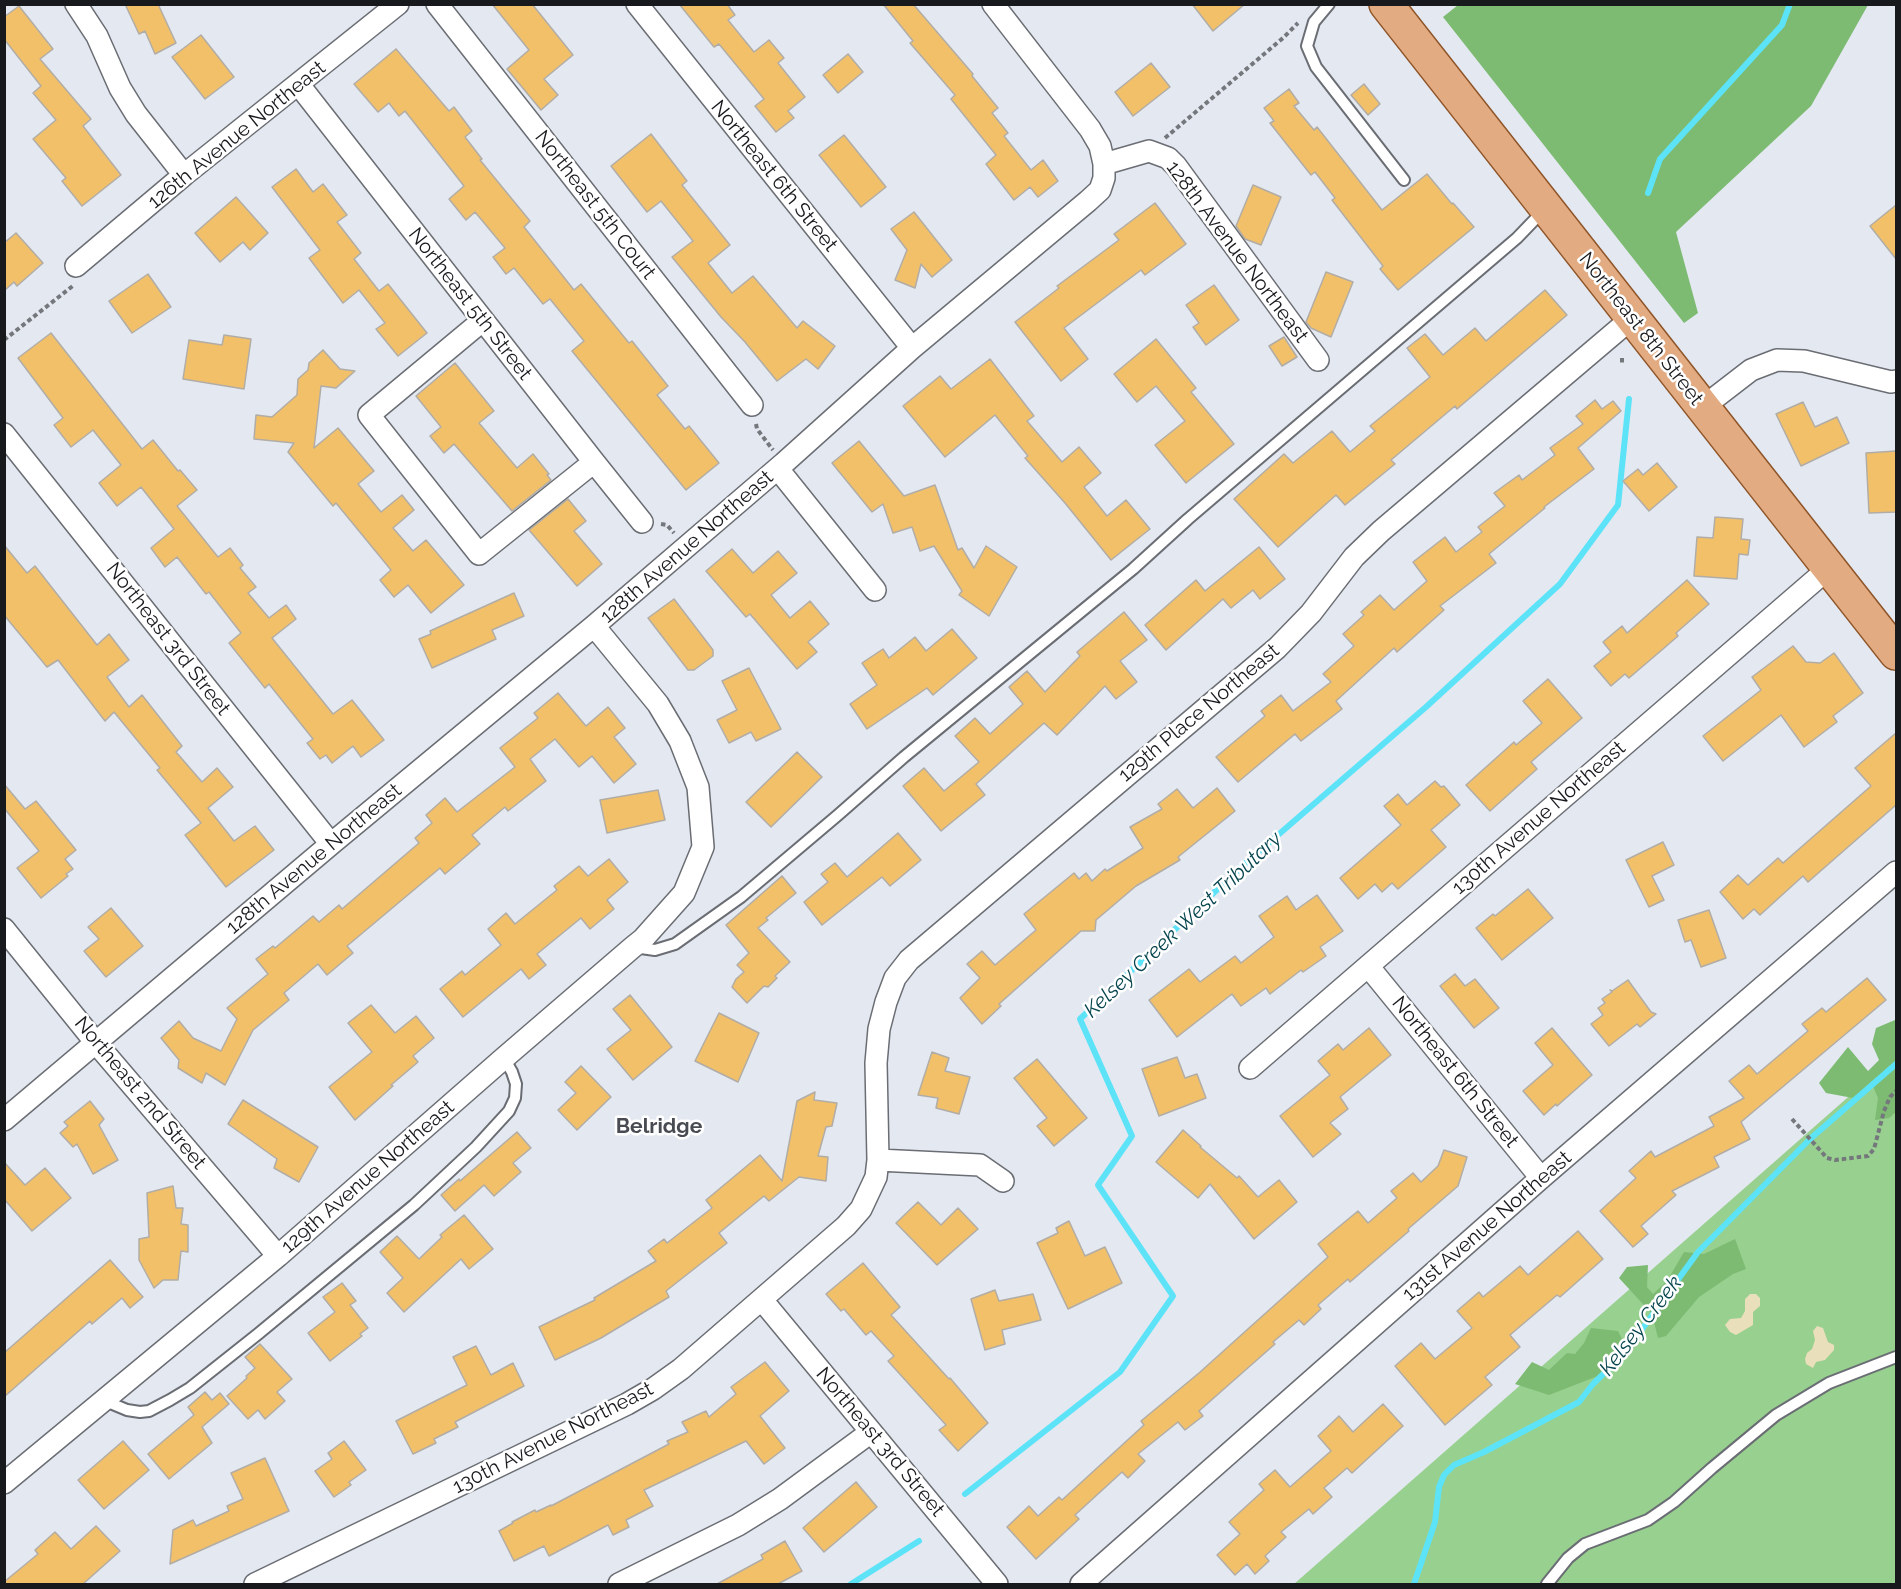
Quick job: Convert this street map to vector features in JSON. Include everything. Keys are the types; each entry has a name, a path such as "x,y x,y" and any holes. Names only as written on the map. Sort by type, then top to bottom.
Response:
{"main road":[{"name":"Northeast 8th Street","path":"1386,4 1896,653"}],"street":[{"path":"76,4 97,36 120,88 136,114 184,176"},
{"name":"126th Avenue Northeast","path":"76,266 398,4"},
{"name":"Northeast 5th Court","path":"437,4 752,405"},
{"name":"Northeast 6th Street","path":"637,4 912,348"},
{"path":"993,4 1090,129 1100,146 1104,164"},
{"name":"Northeast 5th Street","path":"299,85 642,522"},
{"name":"128th Avenue Northeast","path":"4,1120 594,626 686,547 776,460 1088,201 1100,190 1104,178 1104,164 1149,152 1168,158 1318,360"},
{"name":"129th Place Northeast","path":"878,1160 876,1063 879,1029 895,978 909,960 1276,648 1311,613 1354,557 1381,531 1632,318"},
{"path":"482,321 369,415 479,554 594,462"},
{"path":"1703,407 1751,370 1777,360 1804,361 1896,381"},
{"name":"Northeast 3rd Street","path":"4,434 331,844"},
{"path":"776,460 875,590"},
{"name":"130th Avenue Northeast","path":"1250,1068 1829,568"},
{"name":"129th Avenue Northeast","path":"4,1483 278,1256 633,947 684,893 703,847 698,787 680,741 658,704 594,626"},
{"name":"131st Avenue Northeast","path":"1081,1584 1541,1178 1896,872"},
{"name":"Northeast 2nd Street","path":"4,929 96,1043 278,1256"},
{"name":"Northeast 6th Street","path":"1368,966 1541,1178"},
{"path":"878,1160 980,1165 1003,1181"},
{"name":"130th Avenue Northeast","path":"255,1584 627,1404 653,1389 681,1369 846,1226 861,1209 876,1177 878,1160"},
{"name":"Northeast 3rd Street","path":"762,1300 997,1584"},
{"path":"619,1584 738,1525 780,1499 871,1432"}],"lane":[{"path":"1329,4 1314,22 1307,46 1316,67 1404,180"},
{"path":"633,947 655,950 675,944 741,897 904,756 1133,569 1188,519 1517,238 1546,208"},
{"path":"102,1400 127,1410 140,1412 149,1411 170,1400 258,1334 414,1206 476,1147 508,1111 515,1098 516,1084 504,1058"},
{"path":"1547,1584 1568,1558 1585,1544 1648,1520 1674,1502 1776,1415 1829,1383 1896,1357"}],"path":[{"path":"1149,152 1283,38 1299,21"},
{"path":"4,340 85,277 76,266"},
{"path":"1622,358 1622,363"},
{"path":"752,405 757,429 776,460"},
{"path":"642,522 668,525 686,547"},
{"path":"1792,1119 1827,1158 1835,1160 1868,1156 1874,1149 1890,1097 1896,1091"}],"green space":[{"path":"1458,5 1868,5 1811,106 1676,232 1698,313 1684,323 1443,17"},
{"path":"1895,1020 1896,1112 1889,1118 1875,1120 1878,1098 1873,1086 1853,1098 1826,1093 1819,1083 1848,1047 1868,1071 1879,1060 1872,1044 1876,1028"},
{"path":"1896,1055 1896,1584 1294,1584"},
{"path":"1735,1239 1746,1269 1733,1274 1699,1297 1666,1336 1658,1338 1652,1314 1619,1278 1627,1267 1648,1265 1647,1287 1653,1294 1667,1281 1684,1252 1704,1254"},
{"path":"1591,1328 1618,1331 1624,1343 1603,1374 1549,1395 1515,1384 1532,1362 1549,1370 1567,1353 1575,1354 1584,1343"}],"sand":[{"path":"1750,1294 1756,1294 1760,1298 1760,1306 1753,1312 1753,1325 1736,1335 1730,1332 1725,1325 1730,1319 1741,1318 1745,1311 1745,1299"},
{"path":"1817,1326 1823,1328 1828,1342 1834,1345 1834,1350 1825,1360 1816,1362 1813,1368 1806,1364 1805,1359 1807,1353 1812,1349 1815,1340 1813,1331"}],"building":[{"path":"125,4 158,4 176,43 155,54 145,31 139,34"},
{"path":"492,4 532,4 573,55 544,79 558,95 541,110 507,69 529,50"},
{"path":"679,4 727,4 735,15 728,20 754,52 769,40 784,58 778,63 805,97 788,111 794,118 776,132 755,106 764,99 719,44 714,47"},
{"path":"883,4 913,4 973,74 972,76 998,108 992,113 1008,133 1004,136 1031,170 1043,160 1058,181 1038,197 1030,187 1014,200 986,164 996,155 951,99 955,95 910,43 913,41"},
{"path":"1192,4 1245,4 1213,31"},
{"path":"19,6 53,49 40,59 91,119 83,126 121,175 82,206 62,181 66,178 33,139 56,120 33,93 41,86 4,39 4,17"},
{"path":"201,35 234,77 205,99 172,57"},
{"path":"396,49 449,111 454,107 472,131 465,137 482,159 480,160 530,221 524,227 574,290 581,284 629,343 632,341 668,386 657,395 685,429 689,426 719,463 686,490 572,351 584,341 550,299 543,304 514,268 506,274 493,257 505,248 475,212 466,220 449,199 464,186 405,111 399,116 389,103 378,112 354,84"},
{"path":"848,54 863,72 838,93 823,75"},
{"path":"1151,63 1170,87 1133,116 1115,92"},
{"path":"1364,84 1380,104 1368,115 1351,95"},
{"path":"1289,89 1299,103 1294,106 1314,130 1317,127 1382,210 1427,174 1474,227 1398,290 1380,269 1383,266 1332,200 1335,198 1315,172 1311,175 1270,123 1274,121 1264,108"},
{"path":"651,134 687,181 682,185 730,245 708,263 732,293 753,276 797,328 803,321 835,346 818,369 806,359 777,381 672,257 693,241 661,201 647,212 611,166"},
{"path":"844,135 886,187 861,207 819,155"},
{"path":"296,169 313,192 323,184 347,215 337,222 361,253 354,259 379,291 388,284 427,333 398,356 376,329 385,323 359,290 343,303 309,258 320,250 272,187"},
{"path":"1253,185 1281,197 1261,245 1245,239 1236,226"},
{"path":"236,197 268,233 250,250 243,242 220,262 195,233"},
{"path":"1155,203 1186,244 1145,275 1141,270 1064,328 1088,359 1061,381 1015,322 1059,288 1057,286 1119,240 1114,234"},
{"path":"1896,205 1896,259 1870,226"},
{"path":"914,212 952,260 932,277 921,264 915,288 895,280 907,250 891,229"},
{"path":"16,233 43,263 17,286 14,282 4,291 4,243"},
{"path":"1326,272 1353,282 1331,337 1311,328 1306,322"},
{"path":"148,274 171,307 132,333 109,301"},
{"path":"1214,285 1239,320 1206,345 1193,327 1199,323 1186,305"},
{"path":"1545,290 1567,315 1457,409 1455,406 1391,460 1395,464 1345,505 1336,495 1278,547 1234,499 1284,454 1293,463 1332,431 1350,452 1375,431 1370,426 1430,377 1407,348 1425,334 1443,355 1475,328 1486,341"},
{"path":"51,333 142,449 153,440 197,490 177,506 218,557 230,548 243,565 240,568 256,587 248,593 269,618 286,605 296,619 272,638 333,714 352,700 384,740 361,757 353,746 332,763 326,755 320,759 307,743 313,739 269,684 265,688 229,643 241,633 209,592 206,594 177,557 165,567 151,548 174,529 141,487 117,506 99,483 121,465 93,430 71,447 54,425 63,418 18,358"},
{"path":"224,335 251,339 244,389 183,379 189,340 222,345"},
{"path":"1284,337 1297,357 1282,366 1269,346"},
{"path":"1156,339 1196,388 1191,392 1234,444 1186,483 1155,445 1185,421 1156,386 1137,402 1114,374"},
{"path":"323,350 340,369 355,371 336,388 321,386 314,448 338,428 374,471 358,484 381,512 402,495 414,510 393,528 413,551 426,540 464,585 431,613 408,585 394,597 380,580 391,570 336,503 333,506 288,452 294,443 254,439 256,415 272,417 297,395 298,379 308,370 309,363"},
{"path":"990,359 1034,416 1027,421 1062,462 1079,447 1101,473 1084,487 1107,516 1126,500 1150,529 1111,560 1025,458 1028,456 995,415 945,457 903,406 940,376 951,389"},
{"path":"455,363 494,411 479,423 517,468 533,454 549,474 547,475 551,480 512,511 454,444 444,453 430,436 441,427 416,396"},
{"path":"1595,400 1602,409 1613,401 1621,411 1578,448 1594,469 1544,507 1489,554 1496,563 1440,606 1444,610 1397,652 1394,648 1336,701 1342,709 1301,741 1295,734 1238,782 1216,757 1265,716 1261,711 1281,695 1293,711 1331,682 1323,674 1354,646 1343,634 1364,615 1361,612 1380,595 1394,610 1427,581 1413,562 1445,537 1456,552 1482,532 1478,527 1505,506 1494,493 1519,475 1522,480 1555,455 1550,448 1583,424 1576,416"},
{"path":"1803,402 1815,427 1837,417 1849,443 1801,466 1776,414"},
{"path":"859,441 904,496 935,485 958,550 962,548 974,568 986,546 1017,567 989,616 959,595 962,591 934,546 920,551 912,527 893,533 883,504 872,512 832,463"},
{"path":"1896,451 1896,512 1869,513 1866,453"},
{"path":"1657,463 1677,487 1649,511 1623,481 1638,469 1643,475"},
{"path":"568,499 586,521 574,531 602,564 577,586 529,530"},
{"path":"1715,517 1743,519 1741,539 1750,540 1748,555 1739,554 1737,579 1694,576 1697,537 1713,538"},
{"path":"4,545 27,573 35,566 97,645 109,634 129,660 107,677 129,707 142,695 182,746 176,752 202,782 217,768 233,787 208,808 234,841 255,826 274,850 226,887 185,835 201,823 157,770 160,768 114,712 105,721 58,660 47,667 4,615"},
{"path":"1259,547 1285,579 1260,599 1253,590 1231,608 1223,599 1166,650 1145,625 1196,580 1205,591"},
{"path":"732,549 753,573 778,551 797,573 771,595 790,618 810,601 829,624 808,642 817,652 797,669 750,614 746,617 706,571"},
{"path":"1687,580 1709,604 1676,633 1678,636 1629,678 1625,674 1611,686 1594,666 1611,652 1603,642 1622,626 1627,633"},
{"path":"514,593 524,616 492,630 496,639 432,668 419,639 431,634 430,631"},
{"path":"674,599 713,650 713,656 694,670 688,670 648,618"},
{"path":"1124,612 1147,640 1120,661 1137,682 1116,699 1105,686 1057,735 1044,723 976,784 985,795 941,831 903,786 924,768 944,791 979,762 955,736 975,718 990,734 1023,704 1009,687 1027,671 1045,692 1080,656 1077,652"},
{"path":"952,629 977,658 933,695 927,688 867,729 850,704 877,685 862,663 883,649 889,658 915,637 926,651"},
{"path":"1793,646 1806,662 1820,663 1834,653 1863,693 1833,716 1837,722 1804,747 1781,715 1723,761 1703,736 1761,690 1752,677"},
{"path":"749,668 781,729 756,741 751,732 729,743 717,720 737,710 722,681"},
{"path":"1548,679 1582,718 1531,762 1537,769 1490,811 1466,785 1514,742 1516,745 1542,723 1523,701"},
{"path":"558,693 586,726 608,707 625,728 614,737 636,764 614,783 592,756 579,767 555,739 530,759 546,781 508,811 505,807 472,835 480,844 445,874 440,868 347,946 353,953 327,975 318,964 284,993 289,1000 253,1030 225,1085 206,1073 202,1083 178,1068 179,1060 161,1038 179,1021 193,1038 221,1051 237,1019 227,1008 268,974 256,959 273,946 275,948 313,916 319,922 339,905 342,909 419,843 415,838 432,823 426,815 445,798 457,812 515,767 500,748 538,718 534,713"},
{"path":"1896,733 1896,805 1808,882 1803,876 1760,915 1754,909 1743,919 1720,892 1738,875 1748,885 1778,858 1783,863 1871,786 1855,768"},
{"path":"797,752 822,777 771,827 746,802"},
{"path":"1435,781 1441,787 1444,786 1460,805 1431,830 1446,847 1398,889 1392,883 1382,892 1375,884 1358,899 1340,878 1401,825 1384,806 1398,794 1407,805"},
{"path":"4,784 25,809 36,801 76,850 65,859 73,869 66,874 68,876 41,898 17,868 39,851 4,808"},
{"path":"1217,788 1235,811 1178,857 1180,860 1136,886 1096,920 1095,931 1081,931 999,1004 1001,1006 982,1024 960,998 980,978 967,964 982,951 995,965 1036,930 1024,914 1074,873 1079,879 1086,873 1092,881 1105,869 1107,871 1143,848 1130,827 1162,809 1158,804 1177,789 1193,808"},
{"path":"658,790 665,820 607,833 600,800"},
{"path":"898,833 921,860 890,886 882,877 822,925 804,902 828,882 821,874 835,863 847,877"},
{"path":"1663,842 1674,865 1652,876 1664,900 1649,907 1626,860"},
{"path":"609,859 628,882 607,900 614,909 590,929 581,918 537,954 546,965 529,979 521,969 463,1017 440,989 462,971 465,975 501,945 488,929 506,913 515,924 557,890 554,886 579,866 588,876"},
{"path":"782,876 796,893 766,918 768,920 758,928 790,962 775,976 777,978 768,987 764,986 747,1003 732,987 736,979 744,972 737,965 749,953 726,925"},
{"path":"1528,889 1553,918 1502,960 1476,928 1493,914 1495,916"},
{"path":"1317,895 1343,931 1320,947 1326,956 1303,972 1301,970 1270,994 1266,988 1241,1006 1232,994 1177,1037 1149,1000 1189,969 1200,982 1235,956 1241,963 1274,937 1259,916 1287,896 1296,910"},
{"path":"111,908 143,946 106,977 84,951 99,939 88,927"},
{"path":"1709,910 1726,958 1701,967 1691,940 1685,942 1678,920"},
{"path":"1455,974 1465,986 1475,979 1499,1008 1474,1028 1440,986"},
{"path":"1867,978 1886,1000 1741,1122 1750,1139 1714,1157 1719,1167 1672,1191 1676,1195 1641,1226 1648,1234 1633,1247 1600,1211 1636,1178 1629,1171 1651,1151 1655,1157 1714,1126 1709,1117 1744,1098 1729,1081 1749,1065 1757,1074 1808,1031 1802,1024 1822,1008 1826,1012"},
{"path":"1628,980 1651,1012 1656,1014 1640,1027 1637,1024 1609,1046 1591,1024 1603,1015 1598,1008 1605,1003 1602,999 1612,992 1610,990 1612,991"},
{"path":"630,995 672,1047 633,1080 607,1049 631,1030 613,1009"},
{"path":"371,1005 395,1033 416,1016 434,1038 413,1056 418,1062 355,1120 329,1087 372,1052 348,1023"},
{"path":"719,1013 759,1033 738,1082 695,1061"},
{"path":"1369,1028 1391,1055 1340,1097 1348,1109 1330,1123 1341,1134 1313,1157 1280,1116 1330,1075 1318,1061 1338,1044 1343,1050"},
{"path":"1552,1028 1592,1075 1544,1115 1523,1091 1553,1065 1535,1043"},
{"path":"932,1052 949,1058 945,1071 970,1077 959,1114 936,1108 938,1098 918,1095"},
{"path":"1177,1057 1185,1078 1197,1074 1206,1098 1159,1116 1142,1069"},
{"path":"1037,1059 1087,1118 1054,1146 1037,1126 1047,1118 1014,1078"},
{"path":"581,1066 611,1097 577,1130 558,1110 576,1093 565,1082"},
{"path":"815,1092 814,1100 837,1103 832,1126 826,1127 818,1156 828,1157 826,1181 799,1177 769,1201 764,1196 719,1233 727,1243 666,1291 669,1297 601,1338 555,1360 539,1327 595,1300 594,1298 656,1261 648,1251 664,1239 667,1243 712,1208 706,1200 760,1155 782,1181 797,1101"},
{"path":"243,1100 318,1147 299,1182 274,1168 277,1159 228,1124"},
{"path":"90,1101 104,1119 99,1125 118,1160 93,1174 77,1144 73,1147 60,1133 68,1126 64,1122"},
{"path":"1183,1130 1237,1178 1239,1176 1258,1197 1279,1180 1297,1202 1254,1239 1210,1184 1198,1198 1156,1162"},
{"path":"517,1132 531,1148 513,1163 521,1172 494,1196 484,1185 455,1211 441,1195"},
{"path":"1444,1150 1467,1157 1458,1186 1350,1282 1348,1279 1318,1305 1321,1309 1304,1325 1299,1320 1273,1342 1275,1344 1199,1411 1203,1416 1185,1430 1178,1422 1138,1454 1145,1461 1128,1478 1122,1472 1075,1515 1079,1519 1036,1559 1007,1527 1029,1506 1038,1516 1059,1497 1062,1500 1144,1425 1141,1421 1199,1373 1328,1257 1318,1244 1358,1211 1368,1223 1397,1198 1391,1191 1413,1173 1421,1182 1438,1166"},
{"path":"4,1162 25,1185 45,1168 71,1198 32,1231 4,1199"},
{"path":"173,1186 176,1208 183,1208 181,1224 188,1225 188,1252 181,1251 178,1280 163,1280 154,1288 139,1260 139,1239 149,1237 147,1193"},
{"path":"918,1202 941,1225 958,1208 978,1229 937,1265 896,1223"},
{"path":"464,1215 493,1249 469,1269 461,1259 404,1312 387,1293 403,1278 380,1252 397,1236 419,1259 442,1237 440,1235"},
{"path":"1069,1221 1085,1256 1105,1247 1122,1283 1068,1309 1037,1243 1058,1233 1056,1228"},
{"path":"1578,1231 1603,1259 1560,1297 1557,1295 1510,1335 1520,1347 1485,1377 1492,1385 1445,1425 1395,1366 1421,1343 1435,1359 1472,1328 1457,1311 1479,1292 1483,1297 1520,1266 1528,1275"},
{"path":"110,1260 143,1297 130,1308 122,1298 92,1324 90,1321 4,1397 4,1353"},
{"path":"863,1263 900,1307 891,1315 988,1423 958,1451 939,1430 946,1425 888,1361 894,1356 871,1331 866,1335 844,1309 841,1311 826,1294"},
{"path":"342,1283 356,1301 350,1305 368,1328 360,1334 362,1336 330,1361 308,1333 335,1312 323,1297"},
{"path":"995,1290 999,1301 1033,1294 1041,1320 1002,1330 1005,1344 985,1350 971,1299"},
{"path":"260,1344 292,1379 277,1392 285,1401 265,1419 258,1410 248,1419 227,1396 255,1368 245,1357"},
{"path":"476,1346 491,1375 513,1363 524,1386 455,1422 458,1427 434,1439 436,1443 413,1454 396,1421 467,1385 453,1357"},
{"path":"765,1362 789,1391 760,1416 785,1448 764,1464 746,1441 644,1490 653,1506 626,1520 629,1527 613,1535 608,1525 549,1556 544,1546 514,1561 499,1531 535,1510 536,1512 551,1506 669,1444 667,1441 688,1432 682,1422 706,1411 709,1417 736,1394 731,1387"},
{"path":"205,1392 212,1400 220,1393 229,1404 202,1427 212,1443 169,1479 148,1454 194,1415 188,1407"},
{"path":"1383,1404 1403,1426 1352,1473 1347,1468 1324,1488 1332,1497 1313,1514 1309,1509 1281,1532 1286,1537 1265,1556 1269,1561 1255,1574 1247,1564 1235,1575 1217,1555 1240,1534 1229,1522 1264,1490 1259,1484 1275,1470 1290,1487 1331,1451 1318,1436 1339,1416 1353,1432"},
{"path":"123,1441 149,1470 104,1509 78,1480"},
{"path":"344,1441 366,1470 334,1497 315,1471 332,1459 328,1453"},
{"path":"265,1458 289,1511 170,1564 173,1530 193,1520 196,1526 229,1511 227,1506 243,1499 231,1473"},
{"path":"856,1482 877,1507 824,1552 803,1528"},
{"path":"96,1526 120,1551 83,1584 4,1584 38,1554 35,1550 55,1532 71,1549"},
{"path":"785,1541 802,1571 778,1584 717,1584 763,1559 761,1555"}],"waterway":[{"name":"Kelsey Creek West Tributary","path":"1648,193 1660,159 1782,25 1790,4"},
{"name":"Kelsey Creek West Tributary","path":"965,1494 1120,1372 1173,1296 1098,1185 1132,1136 1080,1019 1241,867 1426,707 1560,584 1618,505 1629,399"},
{"name":"Kelsey Creek","path":"1414,1584 1435,1522 1439,1487 1444,1475 1454,1465 1484,1452 1579,1402 1593,1384 1624,1354 1698,1252 1810,1139 1896,1064"},
{"name":"Kelsey Creek West Tributary","path":"851,1584 919,1541"}],"district":[{"name":"Belridge","path":"659,1127"}]}
